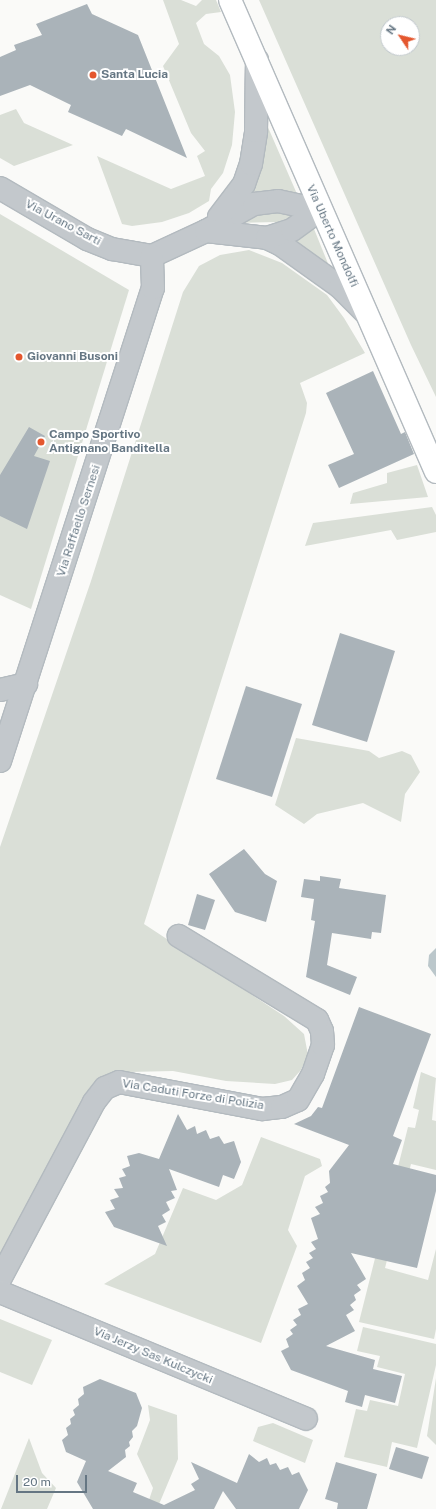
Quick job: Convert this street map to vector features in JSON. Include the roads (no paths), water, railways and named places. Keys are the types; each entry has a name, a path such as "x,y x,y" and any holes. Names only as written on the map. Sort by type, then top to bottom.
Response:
{"main road":[{"name":"Via Uberto Mondolfi","path":"230,0 257,59 320,210 436,472"}],"street":[{"path":"206,231 232,203 249,172 256,131 257,59"},
{"name":"Via Urano Sarti","path":"0,188 87,239 112,249 152,256"},
{"path":"152,256 206,231 247,206 265,202 295,203 320,210"},
{"path":"266,238 297,227 320,210"},
{"path":"206,231 266,238 285,247 321,271 367,315"},
{"name":"Via Raffaello Sernesi","path":"0,761 153,288 152,256"},
{"path":"0,690 26,684"},
{"name":"Via Caduti Forze di Polizia","path":"0,1279 94,1102 105,1088 119,1082 262,1109 282,1107 298,1100 313,1074 323,1045 322,1031 317,1020 178,936"},
{"name":"Via Jerzy Sas Kulczycki","path":"0,1292 306,1419"}],"place":[{"name":"Santa Lucia","path":"93,75"},
{"name":"Giovanni Busoni","path":"19,357"},
{"name":"Campo Sportivo Antignano Banditella","path":"41,442"}]}
